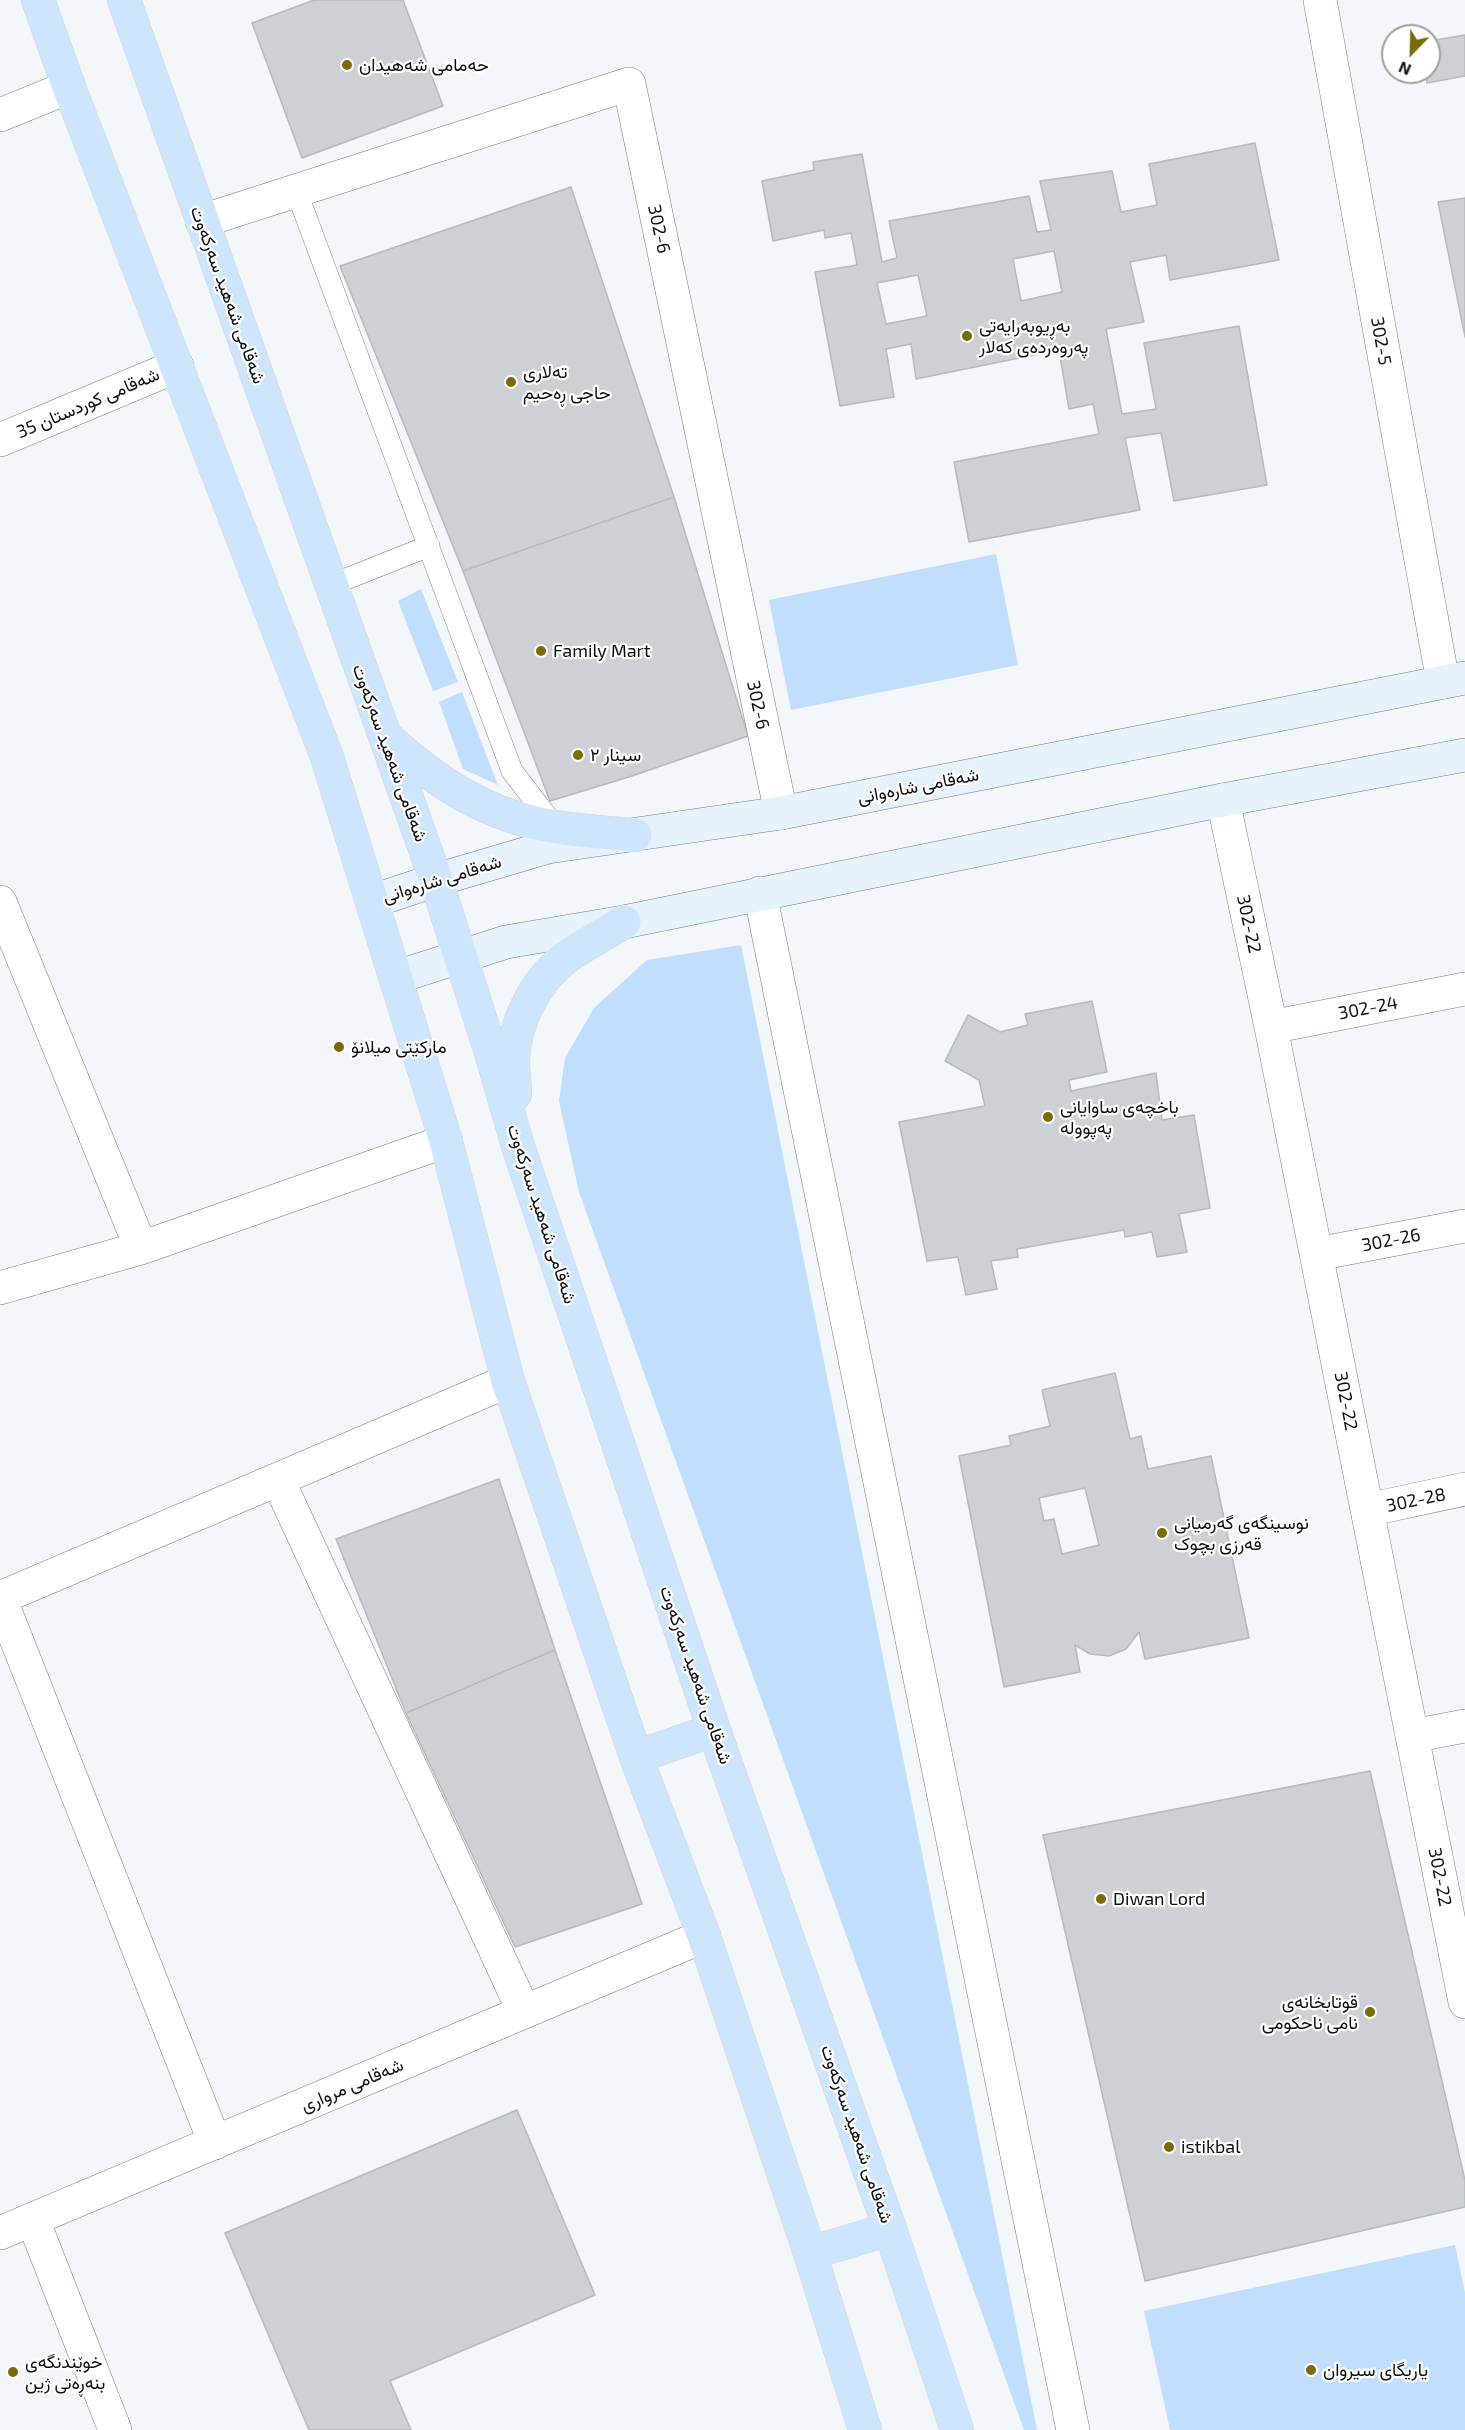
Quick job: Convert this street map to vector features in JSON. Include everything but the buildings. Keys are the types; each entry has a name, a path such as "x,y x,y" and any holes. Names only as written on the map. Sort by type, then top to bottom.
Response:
{"main road":[{"path":"38,0 69,87 327,757 446,1141 508,1381 636,1756 704,1936 810,2253 865,2430"},
{"name":"شەقامی شەهید سەرکەوت","path":"124,0 436,880 518,1146 714,1730 890,2229 957,2430"},
{"name":"شەقامی شارەوانی","path":"373,901 548,847 781,813 1454,680"},
{"path":"384,734 420,768 458,794 507,816 555,827 635,835"},
{"path":"397,977 506,942 624,922 1223,800 1465,755"},
{"path":"518,1146 513,1061 517,1031 529,1003 543,980 566,957 624,922"},
{"path":"636,1756 714,1730"},
{"path":"810,2253 890,2229"}],"street":[{"name":"302-5","path":"1320,0 1454,680"},
{"name":"302-6","path":"202,220 628,84 781,813"},
{"path":"0,115 69,87"},
{"name":"شەقامی کوردستان 35","path":"0,440 177,366"},
{"name":"302-22","path":"1223,800 1317,1254 1412,1736 1462,1966 1465,2002"},
{"path":"760,893 1073,2430"},
{"path":"0,902 141,1248"},
{"name":"302-24","path":"1271,1027 1465,989"},
{"path":"0,1287 141,1248 446,1141"},
{"name":"302-26","path":"1317,1254 1465,1226"},
{"path":"215,2143 0,1598 508,1381"},
{"path":"278,1480 524,2012"},
{"name":"302-28","path":"1367,1510 1465,1489"},
{"path":"1412,1736 1465,1726"},
{"name":"شەقامی مرواری","path":"0,2234 704,1936"},
{"path":"33,2220 115,2430"}],"lane":[{"path":"296,190 512,771 555,827"},
{"path":"331,585 429,546"}],"shaded area":[{"path":"996,554 1018,665 791,710 769,600"},
{"path":"421,589 458,682 433,691 398,601"},
{"path":"462,692 498,785 463,769 439,702"},
{"path":"741,945 1037,2430 1024,2430 579,1192 559,1101 565,1058 594,1008 647,960"},
{"name":"یاریگای سیروان","path":"1455,2245 1465,2293 1465,2430 1170,2430 1144,2311"}],"place":[{"name":"حەمامی شەهیدان","path":"347,65"},
{"name":"بەڕیوبەرایەتی پەروەردەی کەلار","path":"967,336"},
{"name":"تەلاری حاجی ڕەحیم","path":"511,382"},
{"name":"Family Mart","path":"541,651"},
{"name":"سینار ٢","path":"578,755"},
{"name":"مارکێتی میلانۆ","path":"339,1047"},
{"name":"باخچەی ساوایانی پەپوولە","path":"1048,1117"},
{"name":"نوسینگەی گەرمیانی قەرزی بچوک","path":"1162,1533"},
{"name":"Diwan Lord","path":"1101,1899"},
{"name":"قوتابخانەی نامی ناحکومی","path":"1370,2012"},
{"name":"istikbal","path":"1169,2147"},
{"name":"یاریگای سیروان","path":"1311,2370"},
{"name":"خوێندنگەی بنەڕەتی ژین","path":"13,2372"}]}
